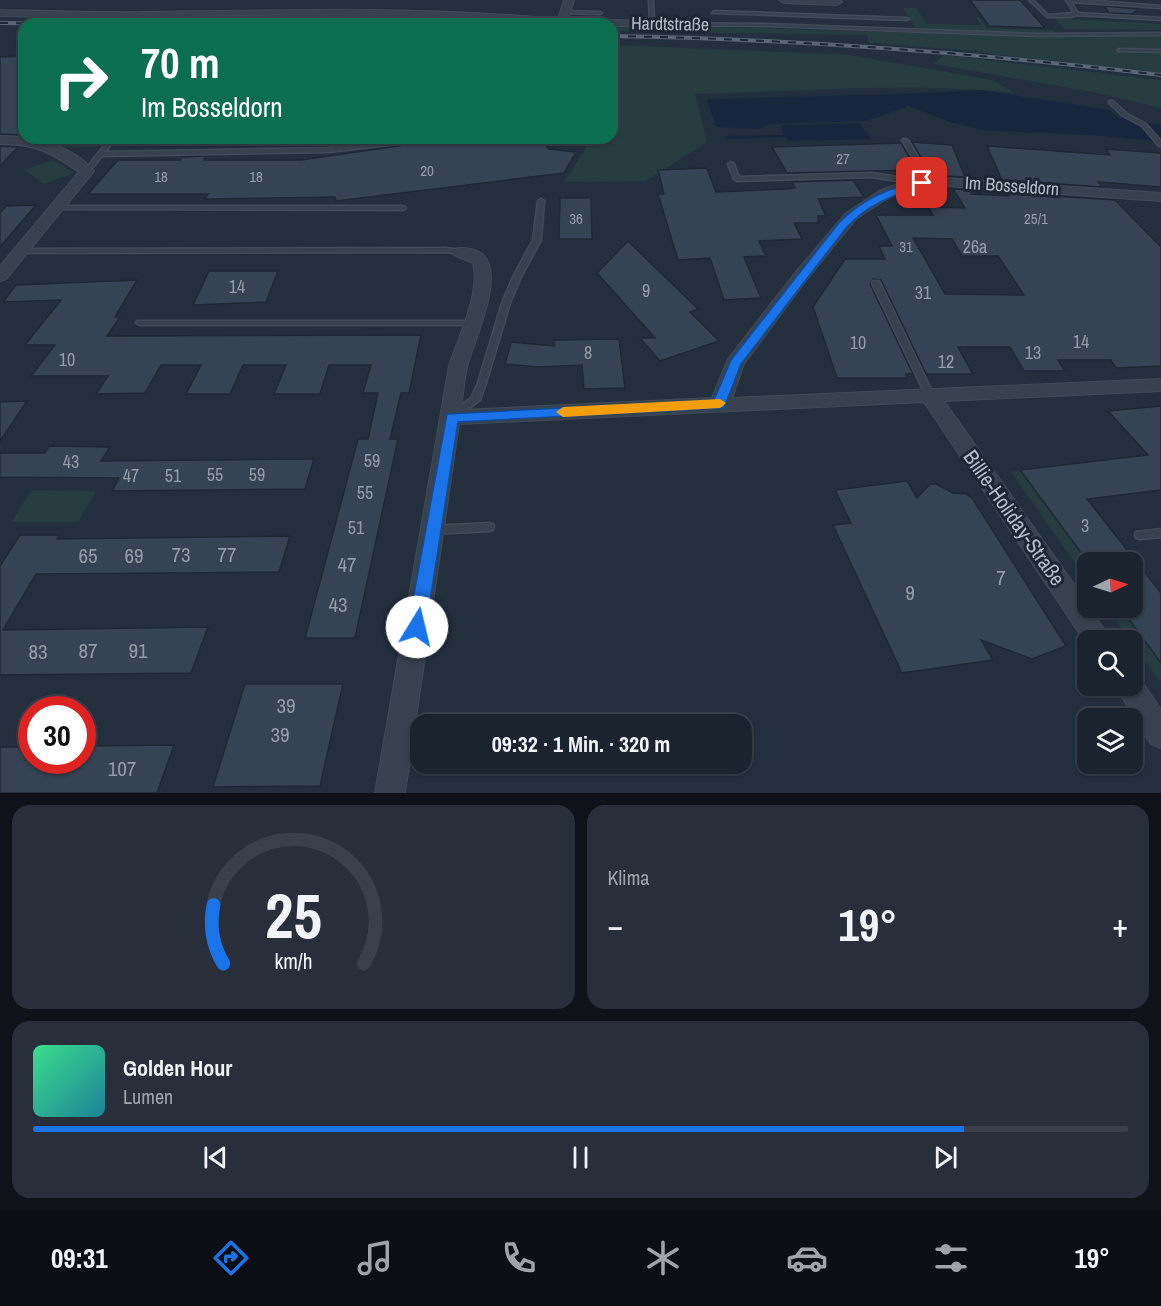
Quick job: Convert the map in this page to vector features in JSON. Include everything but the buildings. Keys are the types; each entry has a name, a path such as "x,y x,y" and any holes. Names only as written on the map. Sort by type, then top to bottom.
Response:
{"street":[{"path":"564,17 569,0"},
{"path":"784,0 811,4 837,2 835,0"},
{"path":"145,15 159,5"},
{"name":"Hardtstraße","path":"0,13 145,15 232,12 577,18"},
{"name":"Hardtstraße","path":"618,21 652,24"},
{"path":"0,140 18,140"},
{"path":"0,276 87,171 46,144"},
{"name":"Im Bosseldorn","path":"719,405 735,363 842,226 851,216 884,194 926,183 965,182 1161,197"},
{"path":"390,793 452,417 458,366 471,323 478,309 484,271 477,258 460,252"},
{"path":"452,417 1161,385"},
{"name":"Billie-Holiday-Straße","path":"930,396 1091,630"},
{"path":"1136,696 1161,734"}],"lane":[{"path":"651,0 652,24"},
{"path":"1031,0 1047,16 1077,14 1161,19"},
{"path":"1068,0 1077,14"},
{"path":"1068,0 1161,7"},
{"path":"714,12 907,19"},
{"path":"564,17 600,13"},
{"path":"177,14 188,17"},
{"name":"Hardtstraße","path":"652,24 1039,35 1161,34"},
{"path":"1120,50 1161,51"},
{"path":"1111,102 1125,115 1144,126 1161,145"},
{"path":"905,140 926,183"},
{"path":"87,171 108,144"},
{"path":"101,154 328,150 380,144"},
{"path":"731,164 737,179 872,175 926,183"},
{"path":"452,417 475,400 506,303 537,240 541,201"},
{"path":"56,208 403,208"},
{"path":"20,251 460,252"},
{"path":"876,284 930,396"},
{"path":"140,323 471,323"},
{"path":"433,530 489,527"},
{"path":"1140,536 1161,533"}],"green space":[{"path":"903,8 916,8 927,24 981,25 976,17 979,17 987,28 1055,30 1055,33 917,30"},
{"path":"382,15 500,18 380,18"},
{"path":"1054,18 1161,24 1161,30 1065,29"},
{"path":"618,24 1039,36 1161,35 1161,73 976,52 973,46 974,51 870,43 866,35 618,31"},
{"path":"618,45 850,55 992,80 1015,93 896,88 695,94 707,142 646,181 564,182 588,144 618,144"},
{"path":"944,55 1161,80 1161,108 1093,92 934,64"},
{"path":"56,144 99,144 96,147 62,148"},
{"path":"151,144 221,144 143,146"},
{"path":"53,160 74,173 44,184 24,170"},
{"path":"1020,470 1081,552 1077,552 1077,566 1011,472"},
{"path":"32,490 96,491 78,522 11,522"},
{"path":"1114,618 1128,618 1137,630 1123,630"},
{"path":"1143,638 1161,663 1161,683 1143,658"}],"water":[{"path":"981,90 1110,110 1119,118 1161,125 1161,142 1104,136 982,130 950,122 909,106 866,121 771,124 759,129 716,127 707,99 904,94"},
{"path":"859,123 871,139 789,141 786,137 726,139 725,136 784,135 780,125"}],"railway":[{"path":"0,23 18,23"},
{"path":"618,36 750,40 887,48 1161,75"}],"slow traffic":[{"path":"563,412 719,405 720,403"}],"route":[{"path":"417,627 452,417 719,405 735,363 801,276 851,216 884,194 922,183"}]}
